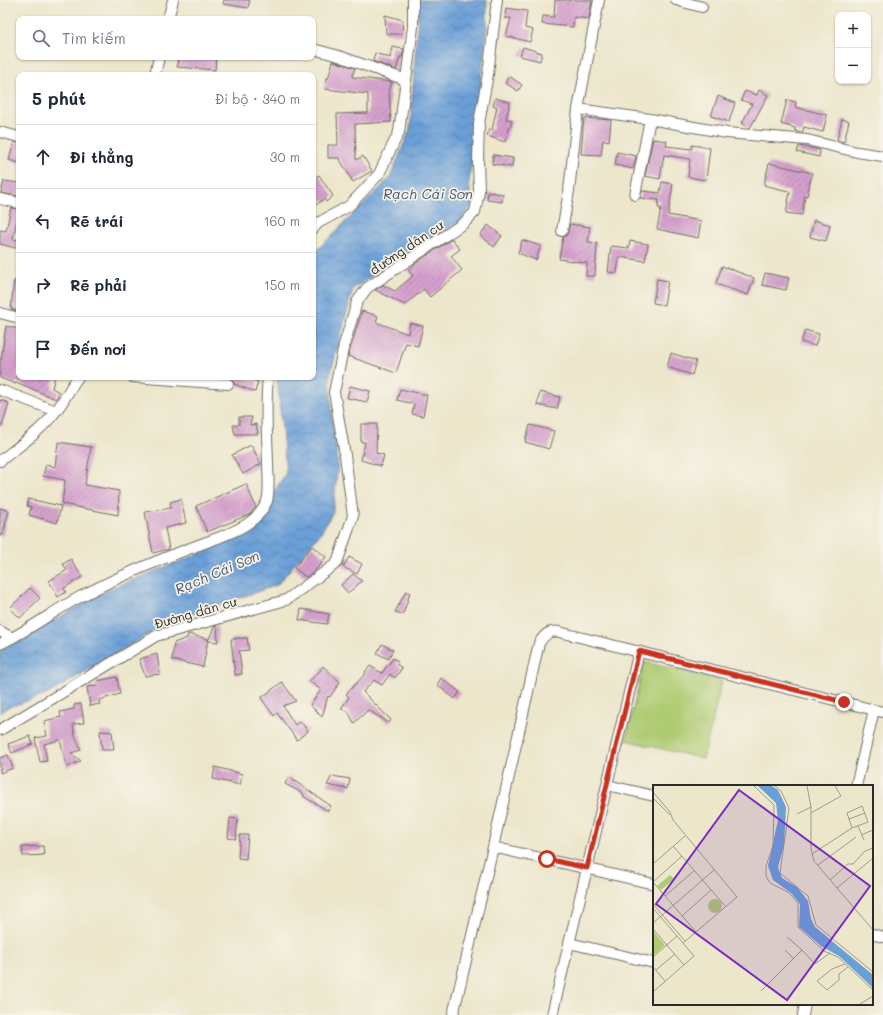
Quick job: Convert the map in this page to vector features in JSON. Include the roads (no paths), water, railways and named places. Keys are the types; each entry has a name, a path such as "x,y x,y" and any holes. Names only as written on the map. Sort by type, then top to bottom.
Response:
{"street":[{"path":"169,16 173,0"},
{"path":"316,225 349,206 379,174 399,132 413,27 413,0"},
{"name":"đường dân cư","path":"353,516 345,455 334,392 344,345 357,302 367,288 464,223 475,212 479,191 479,122 488,74 497,0"},
{"path":"562,231 569,190 578,109 599,0"},
{"path":"676,0 702,7"},
{"path":"316,51 338,56 406,80"},
{"path":"156,72 159,60"},
{"path":"578,109 650,119 727,133 807,140 857,152 883,156"},
{"path":"635,195 650,119"},
{"path":"0,132 16,136"},
{"path":"0,199 16,203"},
{"path":"0,313 16,317"},
{"path":"0,461 32,436 56,411 76,380"},
{"path":"174,380 228,384"},
{"path":"0,644 78,598 108,583 158,560 220,538 244,526 257,516 268,501 266,403 268,380"},
{"path":"0,390 56,411"},
{"name":"Đường dân cư","path":"0,730 156,636 286,600 337,563 353,516"},
{"path":"0,630 12,638"},
{"path":"453,1015 539,643 546,633 552,631 559,632 879,711 856,785"},
{"path":"552,1015 639,651"},
{"path":"607,785 653,796"},
{"path":"493,846 653,884"},
{"path":"873,934 883,937"},
{"path":"569,943 653,963"},
{"path":"803,1015 805,1005"}],"water":[{"name":"Rạch Cái Sơn","path":"419,0 487,0 487,28 469,183 472,205 461,221 425,243 408,251 353,289 330,376 332,418 338,463 333,512 320,534 277,585 169,622 46,695 6,708 0,713 0,650 112,588 246,535 286,473 277,380 316,380 316,251 390,178 410,129"}]}
